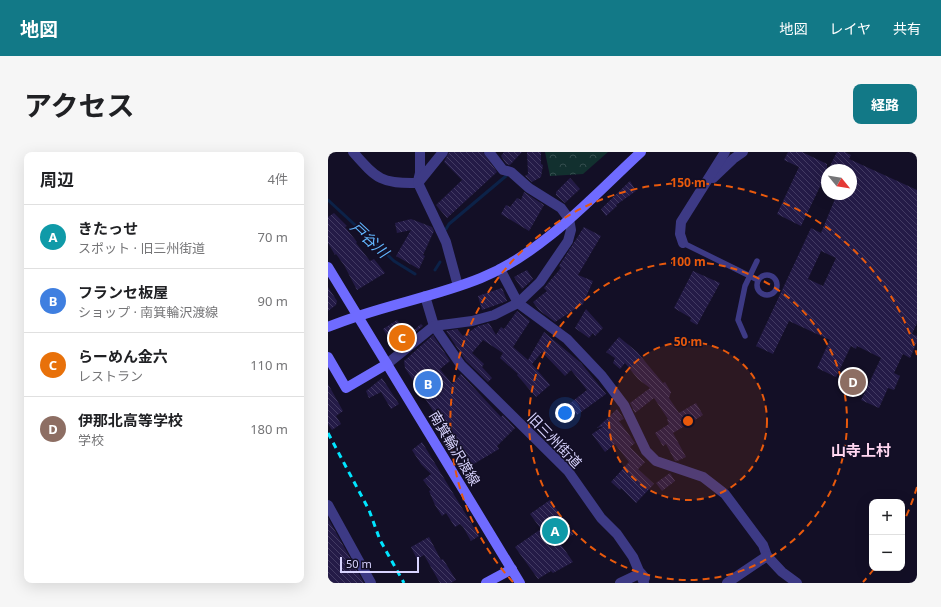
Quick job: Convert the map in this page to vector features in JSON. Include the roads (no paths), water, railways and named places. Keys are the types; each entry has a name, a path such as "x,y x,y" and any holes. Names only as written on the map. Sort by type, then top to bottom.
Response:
{"street":[{"path":"353,152 381,179 393,183 418,183"},
{"path":"420,152 420,173 418,183 446,242 458,286"},
{"path":"418,183 443,152"},
{"path":"328,357 346,388 387,364 434,326 472,321 494,315 518,303 540,282 568,241 571,230 568,219 561,208 529,188 507,171 489,152"},
{"path":"328,327 358,315 458,286 500,269 536,246 568,219 641,152"},
{"path":"683,243 680,234 681,222 725,152"},
{"path":"700,191 733,159 743,152"},
{"name":"南箕輪沢渡線","path":"328,267 520,583"},
{"path":"500,269 518,303 567,339 602,376 624,405 646,451 656,462 703,477 725,494 762,545 766,556 782,572 797,583"},
{"name":"旧三州街道","path":"425,296 434,326 461,366 568,471 601,518 617,534 633,556 642,578 649,583"},
{"path":"328,505 371,583"},
{"path":"727,583 766,556"},
{"path":"486,583 512,569"},
{"path":"620,583 642,578"}],"lane":[{"path":"683,243 758,280"},
{"path":"745,336 738,320 741,303 749,276 757,261"}],"waterway":[{"name":"戸谷川","path":"446,229 449,224 506,176 506,173"},
{"name":"戸谷川","path":"328,200 394,261 415,274"},
{"name":"戸谷川","path":"435,270 440,262"}],"railway":[{"path":"328,433 369,510 380,540 404,583"}],"place":[{"name":"らーめん金六","path":"402,338"},
{"name":"伊那北高等学校","path":"853,382"},
{"name":"フランセ板屋","path":"428,384"},
{"name":"きたっせ","path":"555,531"}],"district":[{"name":"山寺上村","path":"861,450"}]}
